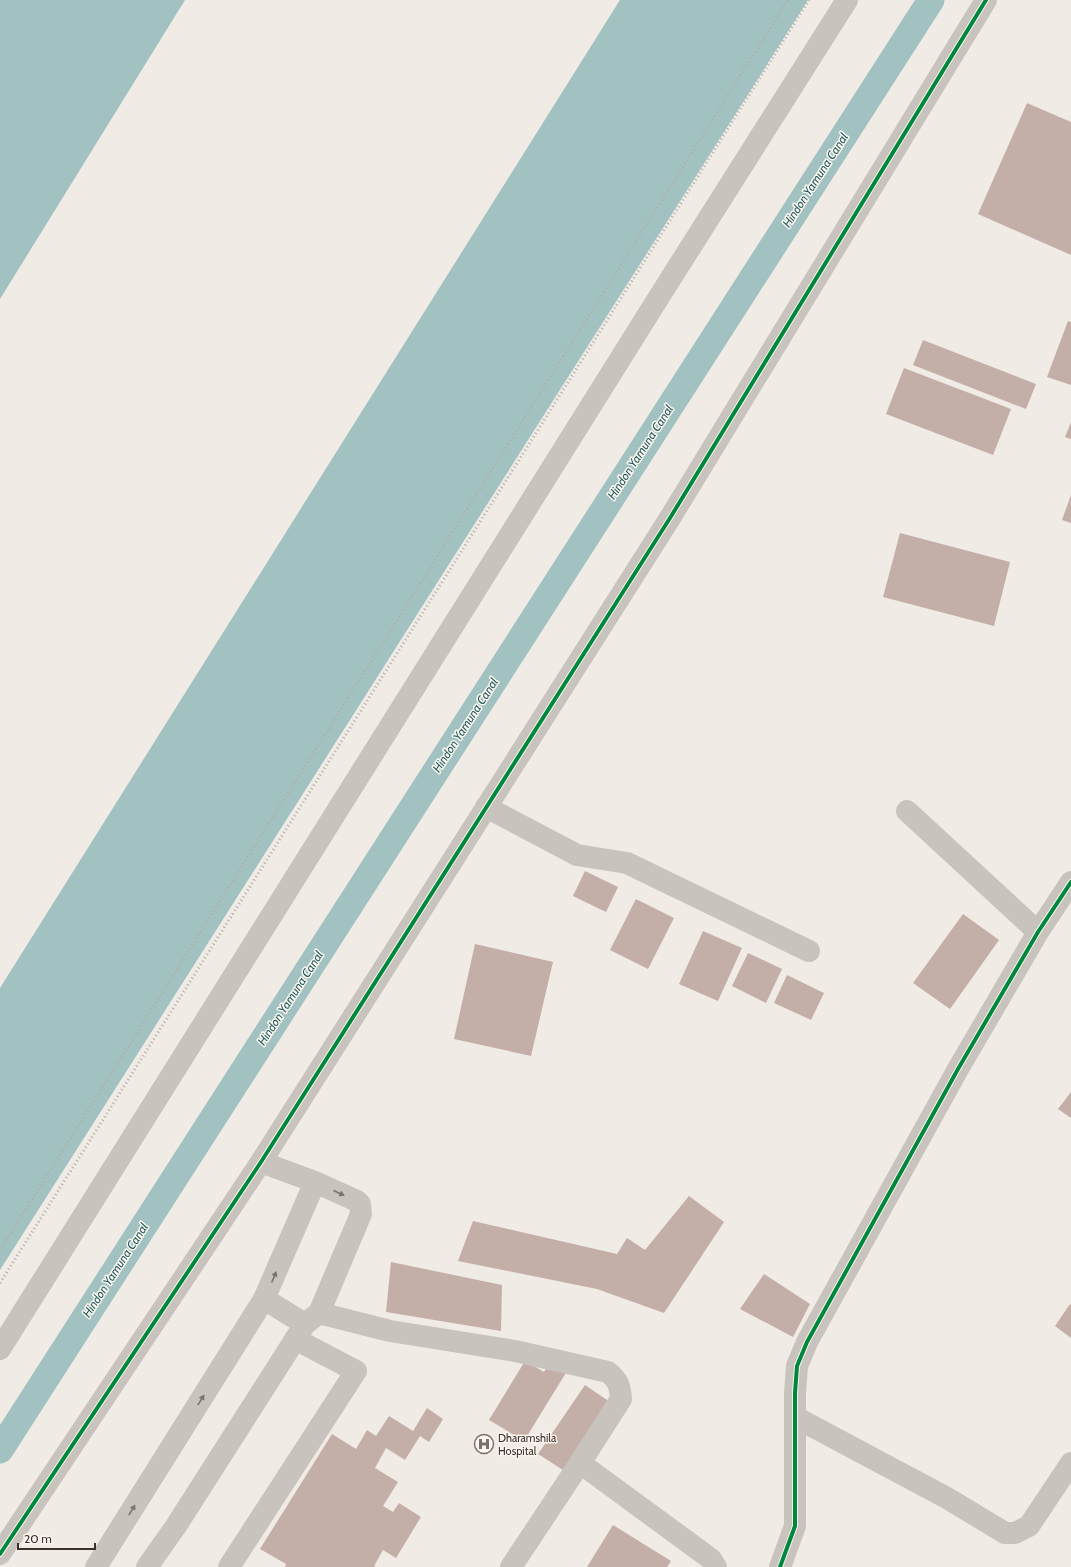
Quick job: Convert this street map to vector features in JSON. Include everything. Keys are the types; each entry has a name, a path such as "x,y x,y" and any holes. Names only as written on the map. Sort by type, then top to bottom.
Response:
{"street":[{"path":"0,1349 847,0"},
{"path":"0,1554 261,1162 486,808 670,518 986,0"},
{"path":"486,808 577,855 627,863 809,951"},
{"path":"908,811 1038,932"},
{"path":"780,1567 795,1526 794,1393 798,1366 807,1342 958,1069 1038,932 1071,882"},
{"path":"147,1567 180,1519 306,1325 361,1214 360,1204 357,1201 315,1182 261,1162"},
{"path":"96,1567 264,1299 315,1182"},
{"path":"229,1567 356,1371 306,1325 264,1299"},
{"path":"306,1325 390,1331 515,1351 608,1372 616,1379 620,1390 621,1399 511,1567"},
{"path":"795,1417 947,1498 1005,1533 1015,1533 1029,1526 1071,1463"},
{"path":"580,1463 711,1559 716,1567"}],"water":[{"path":"0,0 185,0 0,299"},
{"path":"620,0 808,0 0,1270 0,988"}],"building":[{"path":"1027,103 1071,122 1071,255 978,214"},
{"path":"1068,321 1071,322 1071,385 1047,377"},
{"path":"923,340 1036,384 1026,409 913,365"},
{"path":"904,368 1011,409 993,455 886,414"},
{"path":"1071,422 1071,439 1065,437"},
{"path":"1071,495 1071,523 1062,520"},
{"path":"900,533 1010,562 994,626 883,597"},
{"path":"585,871 618,887 606,912 573,896"},
{"path":"636,899 674,918 648,969 610,950"},
{"path":"963,914 999,940 950,1009 913,983"},
{"path":"703,931 742,948 718,1001 679,984"},
{"path":"475,944 553,962 531,1056 454,1039"},
{"path":"748,953 782,969 766,1003 732,986"},
{"path":"787,975 824,993 811,1020 774,1003"},
{"path":"1071,1092 1071,1118 1058,1109"},
{"path":"689,1196 724,1222 664,1313 597,1289 458,1261 473,1221 617,1254 627,1238 645,1250"},
{"path":"391,1262 502,1285 501,1331 386,1312"},
{"path":"764,1274 810,1304 793,1337 740,1309"},
{"path":"1070,1304 1071,1305 1071,1338 1055,1326"},
{"path":"525,1361 544,1372 551,1361 567,1371 524,1441 489,1420"},
{"path":"585,1385 610,1402 563,1470 538,1454"},
{"path":"427,1408 443,1419 429,1442 420,1436 405,1460 386,1448 375,1468 398,1482 383,1506 393,1512 399,1503 421,1517 396,1558 383,1550 374,1566 376,1567 285,1567 286,1564 260,1549 332,1434 356,1449 367,1430 376,1436 389,1416 413,1431"},
{"path":"613,1525 671,1561 667,1567 587,1567"}],"waterway":[{"name":"Hindon Yamuna Canal","path":"0,1450 931,0"}],"railway":[{"path":"0,1250 788,0"},
{"path":"0,1283 809,0"}],"cycle path":[{"path":"0,1554 261,1162 670,518 986,0"},
{"path":"780,1567 795,1526 795,1393 797,1366 807,1342 958,1069 1038,932 1071,882"}],"place":[{"name":"Dharamshila Hospital","path":"484,1444"}]}
